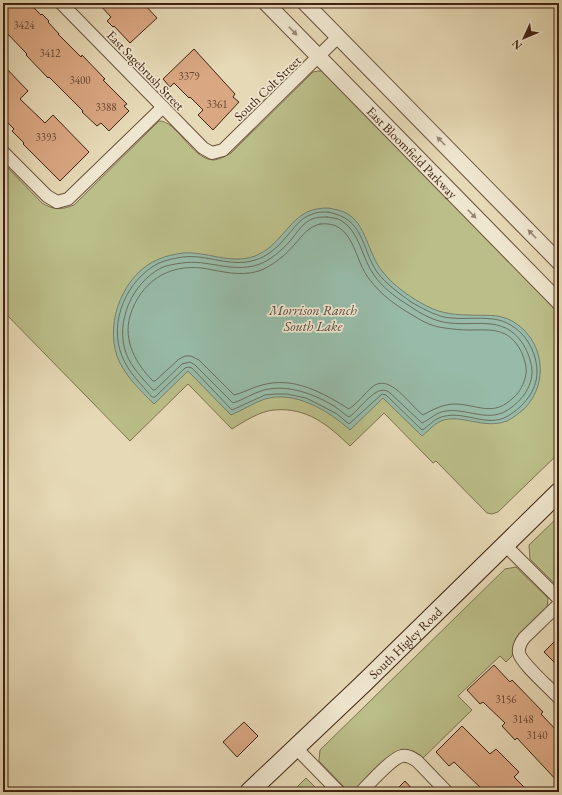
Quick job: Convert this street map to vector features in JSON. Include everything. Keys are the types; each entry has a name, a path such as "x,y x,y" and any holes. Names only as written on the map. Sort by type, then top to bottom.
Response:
{"main road":[{"name":"South Higley Road","path":"250,792 559,492"}],"street":[{"name":"East Sagebrush Street","path":"61,3 203,148 212,153"},
{"name":"East Bloomfield Parkway","path":"266,3 559,302"},
{"path":"305,3 559,262"},
{"name":"South Colt Street","path":"212,153 223,150 338,37"},
{"path":"3,152 47,196 57,202 68,199 163,107"},
{"path":"505,545 559,599"},
{"path":"559,604 524,638 519,648 519,653 524,662 559,698"},
{"path":"296,748 339,792"},
{"path":"361,792 392,761 402,756 407,756 417,761 447,792"}],"shaded area":[{"path":"324,71 329,75 559,310 559,453 498,512 492,514 487,513 436,461 433,463 384,413 350,446 316,419 297,411 274,410 263,412 232,429 188,384 130,441 3,311 3,163 42,203 54,208 70,207 74,205 159,121 165,122 172,127 191,147 205,158 213,160 222,158 231,153 313,72"},
{"path":"559,516 559,588 530,559 529,545"},
{"path":"516,567 548,598 547,608 516,640 512,656 506,662 500,656 458,696 472,710 423,758 413,751 405,751 397,754 381,764 355,790 347,790 319,761 320,750 505,569"},
{"path":"306,778 320,792 292,792"}],"water":[{"name":"Morrison Ranch South Lake","path":"328,208 344,212 353,218 362,231 377,264 382,271 395,285 416,300 432,309 450,314 490,315 506,318 523,329 537,350 540,362 538,387 524,409 509,420 498,423 489,424 456,419 441,421 422,436 383,398 350,430 322,409 288,397 265,399 231,415 188,371 154,404 143,393 133,382 120,363 114,342 116,314 120,300 136,275 159,259 180,253 192,253 237,259 255,256 263,252 277,241 300,216 312,210"}],"building":[{"path":"3,3 29,3 49,21 48,22 58,34 81,57 82,55 105,79 103,80 127,104 124,106 129,111 109,131 101,123 97,126 82,112 83,111 49,77 48,78 3,29"},
{"path":"98,3 143,3 157,18 130,43 114,26 113,27 107,21 111,17"},
{"path":"194,49 235,94 233,97 239,102 213,130 198,115 203,110 174,83 170,87 163,79"},
{"path":"3,65 28,91 20,99 45,123 53,115 89,152 60,181 23,144 24,143 12,131 14,129 3,118"},
{"path":"559,637 559,667 544,652"},
{"path":"494,665 510,682 512,680 543,712 541,714 559,733 559,783 517,738 515,740 502,726 505,723 483,702 480,704 467,690"},
{"path":"244,722 258,736 237,757 223,742"},
{"path":"462,726 490,754 496,749 519,772 514,777 529,792 485,792 454,762 449,766 436,752"},
{"path":"405,781 415,792 394,792"}]}
